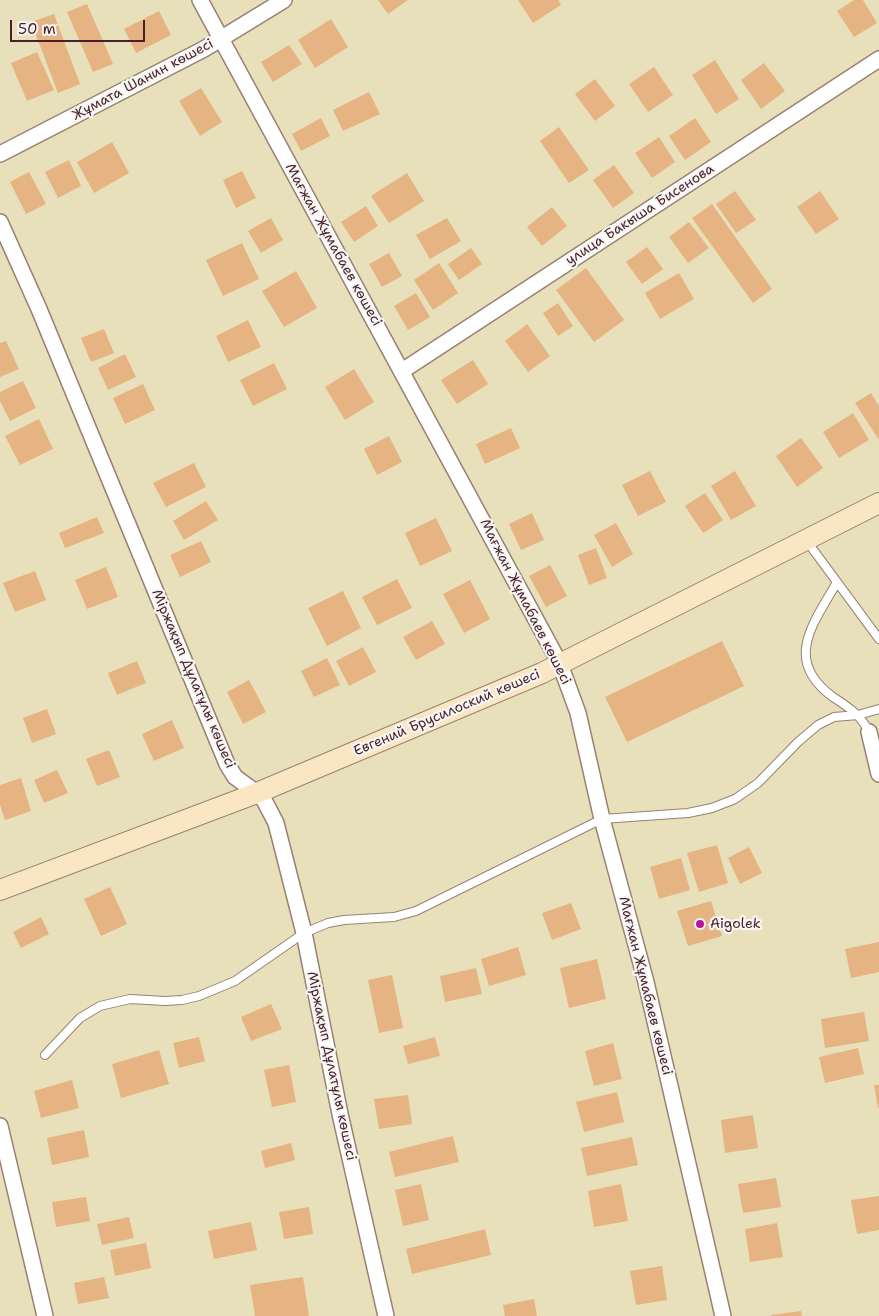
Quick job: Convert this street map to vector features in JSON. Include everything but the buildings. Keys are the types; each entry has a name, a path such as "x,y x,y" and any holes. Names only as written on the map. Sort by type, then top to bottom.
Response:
{"main road":[{"name":"Евгений Брусилоский көшесі","path":"0,890 257,793 560,664 879,503"}],"street":[{"name":"Мағжан Жұмабаев көшесі","path":"200,0 560,664 578,713 602,819 646,982 723,1316"},
{"name":"Жұмата Шанин көшесі","path":"0,154 220,40 284,0"},
{"name":"улица Бакыша Бисенова","path":"402,371 879,59"},
{"name":"Міржақып Дұлатұлы көшесі","path":"0,222 50,337 227,764 235,777 257,793 276,823 304,933 340,1114 386,1316"},
{"path":"869,732 879,774"},
{"path":"0,1126 45,1316"}],"lane":[{"path":"806,540 879,639"},
{"path":"837,582 810,630 806,643 806,654 809,668 822,687 858,715 869,732"},
{"path":"45,1055 80,1018 100,1006 130,999 164,1001 182,1000 199,996 235,981 304,933 344,920 394,917 416,911 602,819 688,813 712,808 735,799 758,783 798,742 818,725 834,717 858,715 879,709"}],"place":[{"name":"Aigolek","path":"700,924"}]}
